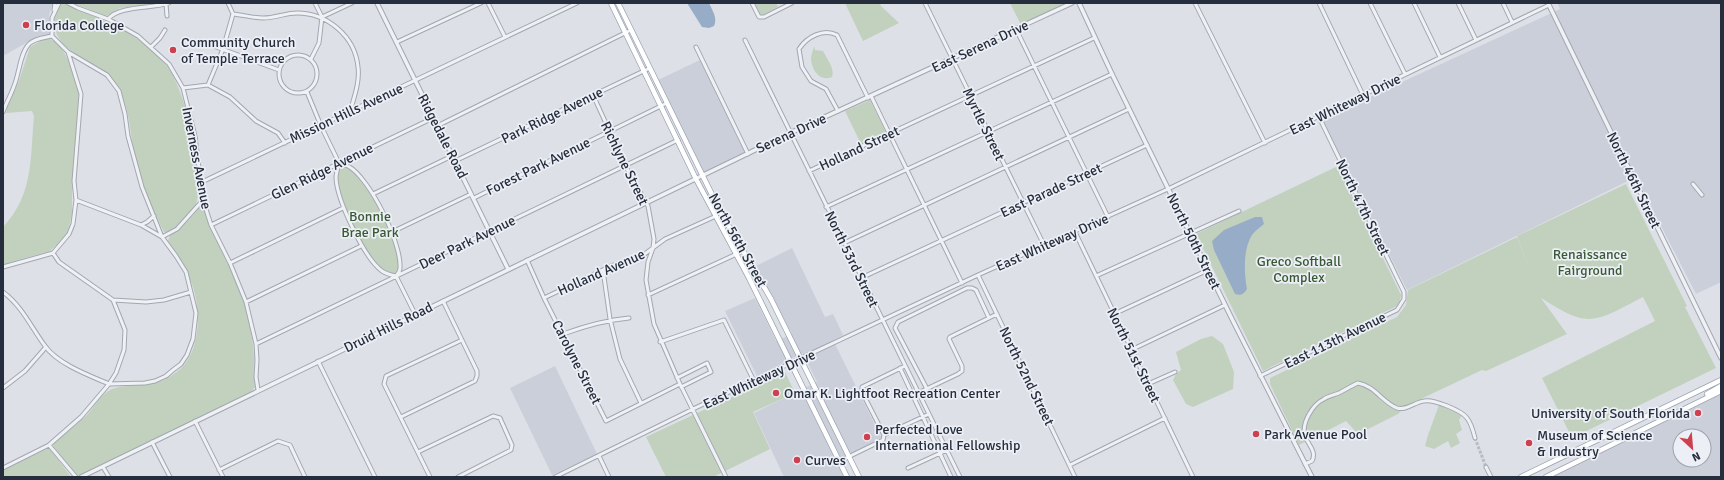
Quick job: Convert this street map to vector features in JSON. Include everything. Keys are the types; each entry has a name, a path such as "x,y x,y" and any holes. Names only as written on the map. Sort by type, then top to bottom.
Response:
{"main road":[{"name":"North 56th Street","path":"611,3 696,179 770,319 847,477"},
{"name":"North 56th Street","path":"618,3 702,176 721,213 779,314 859,477"},
{"path":"770,319 779,314"},
{"path":"1521,477 1721,380"},
{"path":"1690,405 1721,386"},
{"path":"807,395 817,391"},
{"path":"1546,477 1721,391"},
{"path":"810,402 820,397"},
{"path":"837,455 846,450"}],"street":[{"path":"54,12 55,3"},
{"path":"3,292 14,300 46,347 71,367 108,384 130,384 155,381 166,376 181,364 187,355 193,339 196,314 186,272 162,237 142,187 133,158 119,91 107,75 68,52 52,36 52,18 59,3"},
{"name":"Inverness Avenue","path":"68,3 108,19 138,36 169,64 183,88 195,136 202,182 203,200 211,225 230,263 246,302 256,344 256,377 258,390"},
{"path":"208,85 223,49 233,14 228,3"},
{"path":"315,3 322,17 340,31 352,44 358,66 357,87 350,112"},
{"path":"233,14 264,18 297,13 322,17 352,3"},
{"name":"Ridgedale Road","path":"379,3 415,81 508,269"},
{"path":"397,42 481,3"},
{"path":"488,3 505,37"},
{"name":"Mission Hills Avenue","path":"202,182 577,3"},
{"path":"752,3 759,17 792,3"},
{"path":"778,3 781,8"},
{"name":"Myrtle Street","path":"925,3 1044,246"},
{"name":"East Serena Drive","path":"887,89 1072,3"},
{"name":"North 50th Street","path":"1079,3 1094,38 1168,189 1191,233 1260,376 1312,477"},
{"path":"1196,3 1265,143"},
{"path":"1320,3 1363,95"},
{"path":"1370,3 1405,74"},
{"path":"1414,3 1440,58"},
{"path":"1458,3 1476,40"},
{"path":"1503,3 1512,22"},
{"path":"108,19 118,12 168,4 167,16"},
{"name":"East Whiteway Drive","path":"555,477 693,409 792,364 882,320 1108,217 1265,143 1548,4"},
{"name":"North 46th Street","path":"1548,4 1721,358"},
{"path":"311,59 319,43 322,17"},
{"path":"1016,29 1108,217"},
{"path":"151,47 160,38 164,30"},
{"path":"437,126 631,30"},
{"path":"838,111 826,89 811,81 802,67 799,49 804,42 822,32 837,34 889,133 962,283"},
{"path":"3,112 14,86 28,45 39,38 52,36"},
{"name":"Holland Street","path":"809,171 1094,38"},
{"name":"North 53rd Street","path":"745,40 960,477"},
{"path":"200,41 279,70"},
{"path":"696,47 748,154"},
{"path":"3,267 54,253 69,234 73,224 76,200 74,181 80,94 68,52"},
{"path":"297,55 311,59 317,72 317,78 314,85 307,92 297,93 289,91 280,79 279,70 288,57 297,55"},
{"name":"Park Ridge Avenue","path":"455,162 650,68"},
{"path":"826,206 1112,74"},
{"path":"183,88 208,85 230,97 256,121 278,133 285,143"},
{"name":"Serena Drive","path":"696,179 790,133 887,89"},
{"path":"307,92 321,126 339,163 336,179 343,208 361,246 381,271 396,276 414,314"},
{"name":"Richlyne Street","path":"593,95 626,166 648,206 654,239 653,248 648,262 646,280 654,324 660,342 726,477"},
{"name":"Forest Park Avenue","path":"474,198 667,103"},
{"path":"844,243 1129,109"},
{"name":"North 47th Street","path":"1319,117 1404,292 1404,299"},
{"name":"Glen Ridge Avenue","path":"211,225 434,118"},
{"name":"Deer Park Avenue","path":"256,344 678,140"},
{"name":"East Parade Street","path":"861,278 954,234 1023,204 1147,145"},
{"path":"373,194 452,156"},
{"path":"339,163 354,170 373,194 392,232 400,269 396,276"},
{"name":"Druid Hills Road","path":"81,477 645,202 696,179"},
{"path":"1693,184 1702,194"},
{"name":"Forest Park Avenue","path":"392,232 471,194"},
{"path":"76,200 142,225 162,237"},
{"path":"162,237 177,229 203,200"},
{"path":"230,263 343,208"},
{"path":"1096,276 1239,211"},
{"name":"Holland Avenue","path":"544,298 611,266 642,256 665,239 721,213"},
{"path":"142,225 154,216"},
{"name":"North 51st Street","path":"1075,232 1193,477"},
{"path":"246,302 361,246"},
{"path":"648,295 743,251"},
{"path":"54,253 59,262 113,300 146,302 164,300 191,292"},
{"name":"Carolyne Street","path":"527,260 544,298 606,420 641,403"},
{"path":"602,270 610,319 620,359 641,403 711,372 707,363 677,378"},
{"path":"1114,314 1208,270"},
{"name":"North 52nd Street","path":"978,275 1076,477"},
{"path":"927,389 895,328 898,322 967,288 976,290 990,318"},
{"name":"East 113th Avenue","path":"1260,376 1398,310 1404,299"},
{"path":"3,468 49,445 81,417 116,373 124,350 125,330 113,300"},
{"path":"401,417 475,381 478,376 477,371 443,301"},
{"path":"1132,350 1225,304"},
{"path":"918,393 962,371 962,366 949,339 950,337 997,314"},
{"path":"563,334 586,325 610,319 630,318"},
{"path":"660,342 724,320 754,381"},
{"path":"430,477 384,384 386,376 462,340"},
{"path":"3,388 25,371 46,347"},
{"path":"318,362 375,477"},
{"path":"840,461 883,440 884,435 862,390 866,385 905,366"},
{"path":"900,368 951,477"},
{"path":"1148,384 1175,372"},
{"path":"1305,464 1312,461 1314,453 1305,437 1303,429 1316,405 1324,398 1337,394 1358,383 1370,387 1386,401 1398,408 1403,408 1424,401 1439,403 1465,416 1473,430 1474,438"},
{"path":"884,435 929,414"},
{"path":"418,452 493,416 500,418 512,445 511,450 458,477"},
{"path":"1070,465 1165,418"},
{"path":"195,421 222,477"},
{"path":"219,470 278,441 290,445 305,477"},
{"path":"152,442 170,477"},
{"path":"49,445 76,477"},
{"path":"908,468 947,450"},
{"path":"599,456 609,477"},
{"path":"103,467 109,477"},
{"path":"1486,467 1491,477"}],"shaded area":[{"name":"Florida College","path":"3,3 53,3 49,15 50,35 38,36 3,56"},
{"path":"1557,3 1721,3 1721,282 1696,294 1636,177 1407,290 1322,119 1560,9"},
{"path":"700,60 745,153 703,173 658,80"},
{"path":"792,248 825,317 833,314 843,335 833,340 882,439 836,460 844,477 784,477 754,413 817,382 803,353 757,376 725,311 755,298 776,341 792,334 756,266"},
{"path":"555,366 597,454 552,475 510,388"},
{"name":"University of South Florida","path":"1721,391 1721,477 1543,477"}],"green space":[{"path":"61,3 103,20 138,39 158,56 174,77 181,93 192,133 196,154 198,191 194,208 181,223 169,232 164,232 144,186 135,158 127,110 121,92 108,75 76,54 59,39 55,29 55,16 56,10"},
{"path":"73,3 162,3 120,8 106,16"},
{"path":"754,3 776,3 778,7 760,16"},
{"path":"845,3 880,3 881,6 899,23 863,41"},
{"path":"1010,3 1067,3 1021,25"},
{"path":"44,39 50,39 59,44 71,67 79,94 72,183 72,214 65,237 50,251 3,265 3,227 20,202 29,175 34,116 32,111 6,113 7,106 19,81 30,47"},
{"path":"814,46 815,50 823,51 832,67 832,77 820,77 813,68 811,59"},
{"path":"870,100 886,133 861,144 845,111"},
{"name":"Bonnie Brae Park","path":"341,165 350,170 361,181 382,214 396,250 398,264 396,274 386,272 377,263 367,251 358,236 339,189 337,178"},
{"name":"Greco Softball Complex","path":"1338,166 1401,295 1400,301 1397,306 1263,371 1196,234"},
{"name":"Renaissance Fairground","path":"1626,184 1716,368 1572,438 1542,378 1667,315 1655,321 1643,297 1617,311 1602,317 1589,319 1576,317 1564,312 1541,298 1567,334 1486,371 1482,370 1406,406 1398,414 1358,434 1346,421 1299,445 1270,384 1270,378 1397,317 1406,305 1408,290 1517,237 1530,271 1517,236"},
{"path":"202,207 205,210 214,235 237,284 246,309 253,345 255,387 251,392 82,475 76,475 53,444 87,415 106,392 116,388 150,384 164,380 182,367 192,353 198,323 197,302 187,272 168,241 170,235 189,220 199,208"},
{"path":"1212,336 1223,344 1234,372 1233,389 1193,407 1186,404 1173,380 1176,374 1181,370 1176,352 1201,339"},
{"path":"785,372 795,393 753,412 770,449 713,477 666,477 646,437"},
{"path":"1439,405 1462,415 1459,420 1462,430 1456,434 1460,443 1451,448 1448,441 1434,449 1425,446"},
{"path":"47,449 50,449 71,477 3,477 3,470"}],"water":[{"path":"687,3 709,3 715,17 714,26 709,28 702,27"},
{"path":"1255,217 1262,217 1264,224 1252,235 1249,241 1245,261 1247,289 1242,294 1237,295 1235,294 1214,250 1212,241 1224,230"}],"tunnel":[{"path":"1475,438 1486,467"}],"place":[{"name":"Florida College","path":"26,25"},
{"name":"Community Church of Temple Terrace","path":"173,50"},
{"name":"Omar K. Lightfoot Recreation Center","path":"776,393"},
{"name":"University of South Florida","path":"1698,413"},
{"name":"Park Avenue Pool","path":"1256,434"},
{"name":"Perfected Love International Fellowship","path":"867,437"},
{"name":"Museum of Science & Industry","path":"1529,443"},
{"name":"Curves","path":"797,460"}]}
